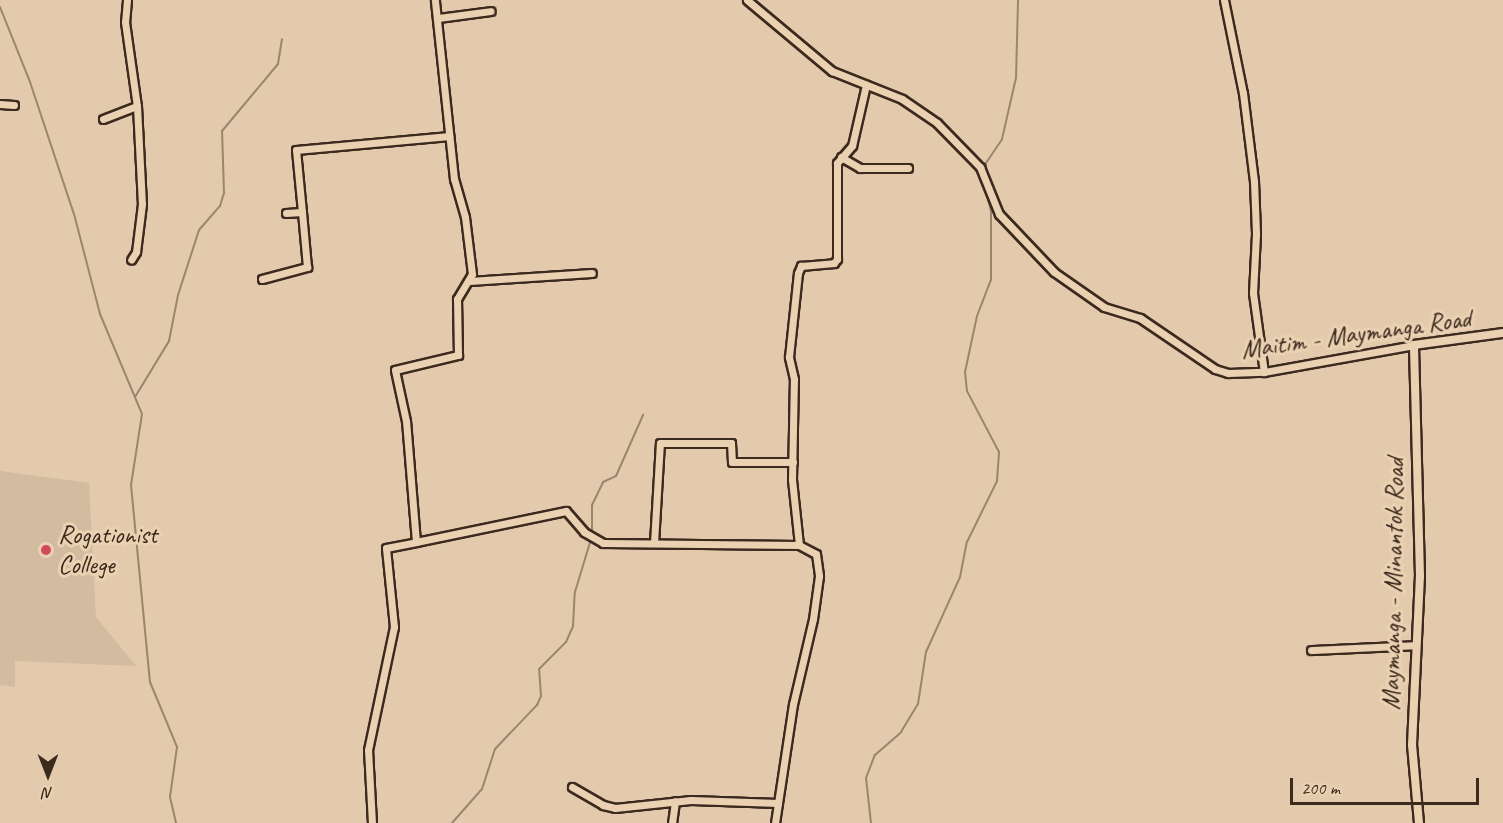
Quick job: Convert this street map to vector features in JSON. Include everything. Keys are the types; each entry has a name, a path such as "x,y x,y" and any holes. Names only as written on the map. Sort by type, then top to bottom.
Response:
{"street":[{"path":"127,0 125,22 137,106 142,204 136,252 131,260"},
{"path":"416,542 406,422 395,370 458,356 457,298 469,281 470,255 449,136 435,0"},
{"name":"Maitim - Maymanga Road","path":"747,0 832,72 914,105 937,123 982,172 999,214 1032,251 1091,300 1140,318 1215,369 1228,373 1264,372 1414,345 1503,333"},
{"path":"1224,0 1243,93 1254,181 1256,234 1253,293 1264,372"},
{"path":"438,18 491,11"},
{"path":"799,545 794,530 794,380 789,357 798,273 801,266 834,263 837,259 837,167 841,157 852,146 866,85"},
{"path":"0,104 14,105"},
{"path":"103,119 137,106"},
{"path":"262,279 307,267 296,150 449,136"},
{"path":"841,157 860,168 908,168"},
{"path":"286,213 302,212"},
{"path":"469,281 592,273"},
{"name":"Maymanga - Minantok Road","path":"1414,345 1420,576 1412,745 1419,823"},
{"path":"654,543 660,443 731,443 732,462 793,462"},
{"path":"372,823 368,750 394,627 386,548 487,530 560,511 570,513 584,532 603,543 799,545 816,554 819,576 776,823"},
{"path":"1311,650 1416,645"},
{"path":"572,787 609,807 675,801 778,803"},
{"path":"672,823 675,801"}],"shaded area":[{"name":"Rogationist College","path":"0,471 89,483 96,617 136,666 15,661 15,687 0,685"}],"waterway":[{"path":"985,174 986,163 1002,139 1016,78 1018,0"},
{"path":"0,7 30,82 74,214 100,314 142,414 131,485 150,682 177,747 170,797 176,823"},
{"path":"135,397 169,341 178,295 199,230 220,206 224,193 222,131 278,64 282,39"},
{"path":"871,823 866,778 875,755 901,732 918,704 926,652 960,577 967,542 997,481 999,452 967,391 965,372 977,316 991,280 991,211 984,185"},
{"path":"592,533 592,505 603,482 616,476 643,415"},
{"path":"452,823 482,789 495,749 537,705 541,696 539,669 566,642 573,626 575,592 591,539"}],"place":[{"name":"Rogationist College","path":"46,550"}]}
